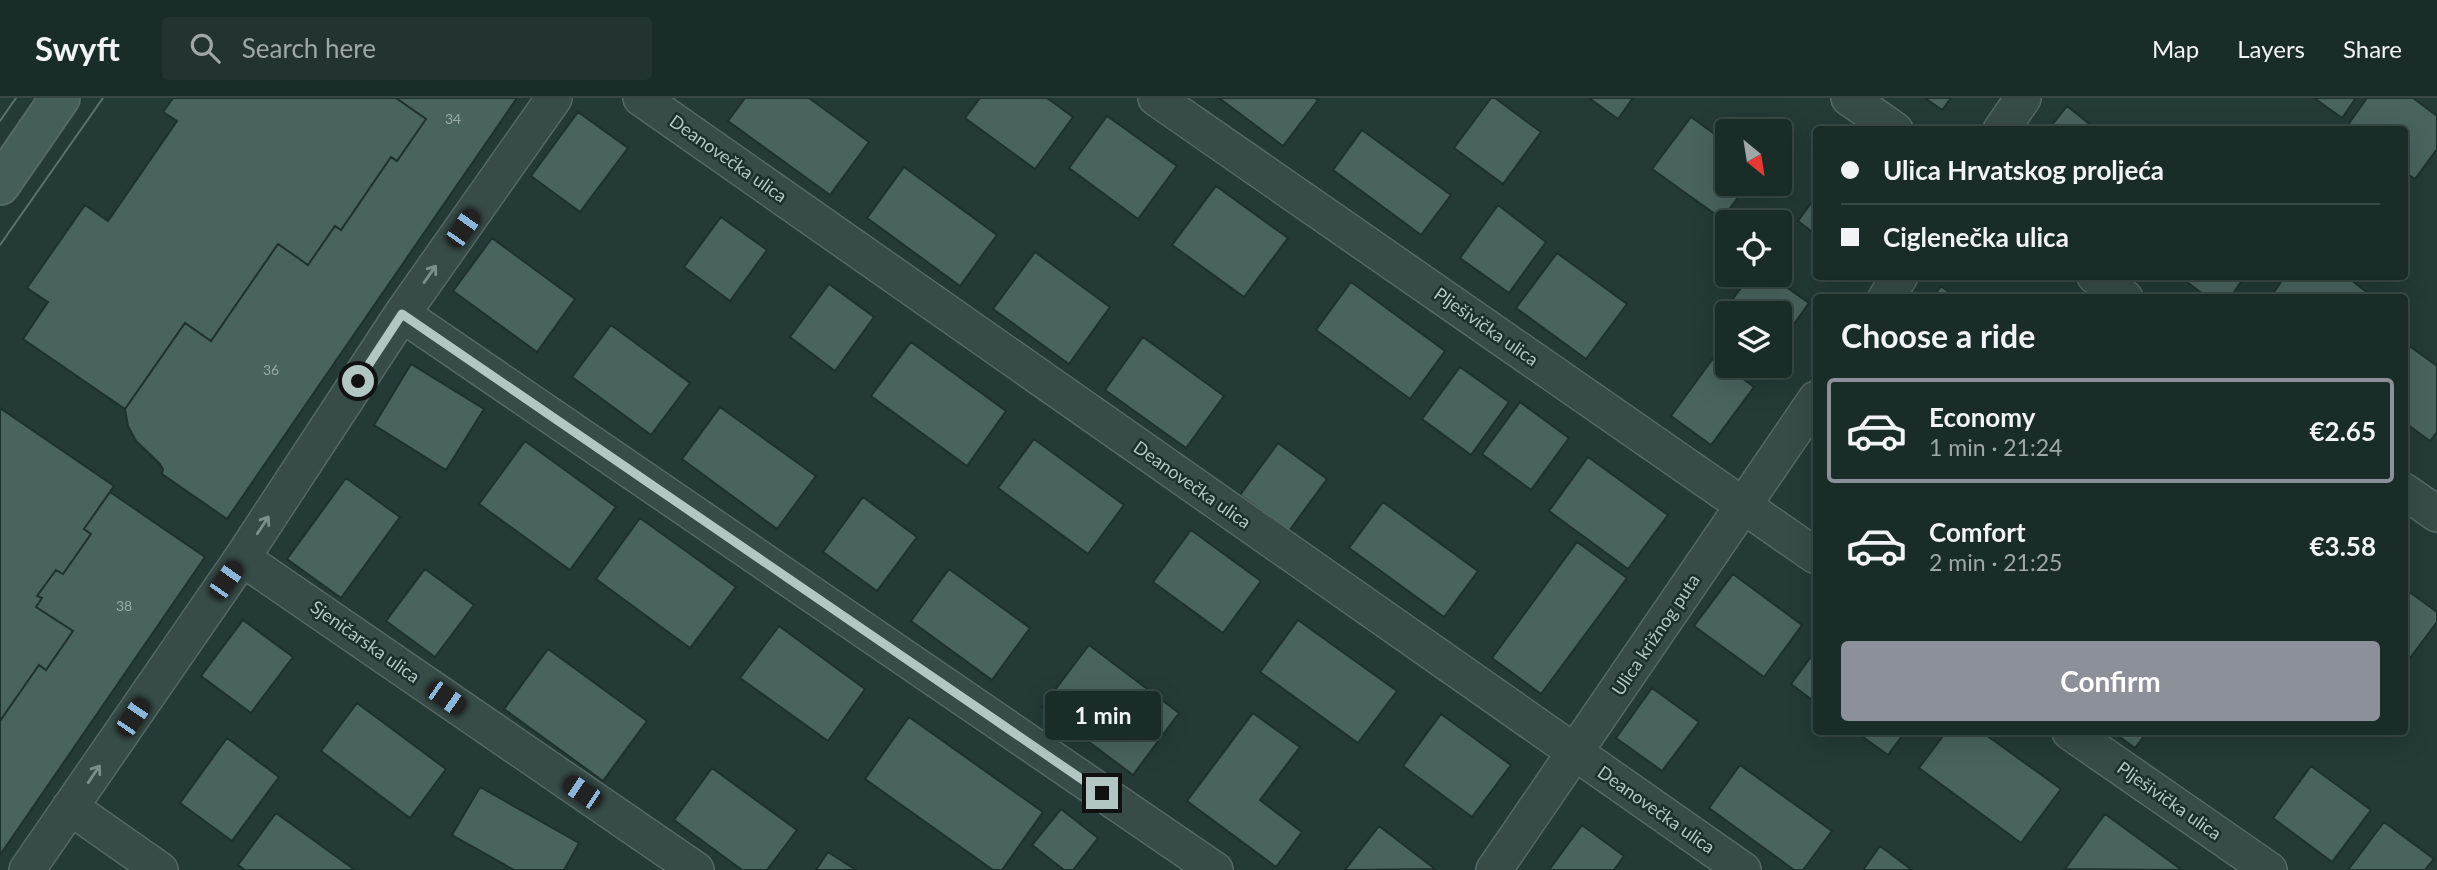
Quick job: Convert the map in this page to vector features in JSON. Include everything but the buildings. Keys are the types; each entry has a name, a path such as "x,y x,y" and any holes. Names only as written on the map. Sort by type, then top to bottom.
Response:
{"main road":[{"path":"0,185 60,98"}],"street":[{"path":"27,870 242,558 402,314 554,98"},
{"name":"Deanovečka ulica","path":"641,98 1743,870"},
{"name":"Plješivička ulica","path":"1156,98 1813,554"},
{"path":"1849,98 1889,126"},
{"path":"2004,126 2023,98"},
{"path":"2100,280 2120,294"},
{"path":"402,314 1215,870"},
{"name":"Ulica križnog puta","path":"1494,870 1813,402"},
{"path":"2408,494 2437,514"},
{"name":"Sjeničarska ulica","path":"242,558 696,870"},
{"name":"Plješivička ulica","path":"2074,735 2269,870"},
{"path":"71,807 160,870"}],"tram line":[{"path":"0,121 16,98"},
{"path":"0,245 103,98"}],"route":[{"path":"358,381 402,314 1102,793"}]}
